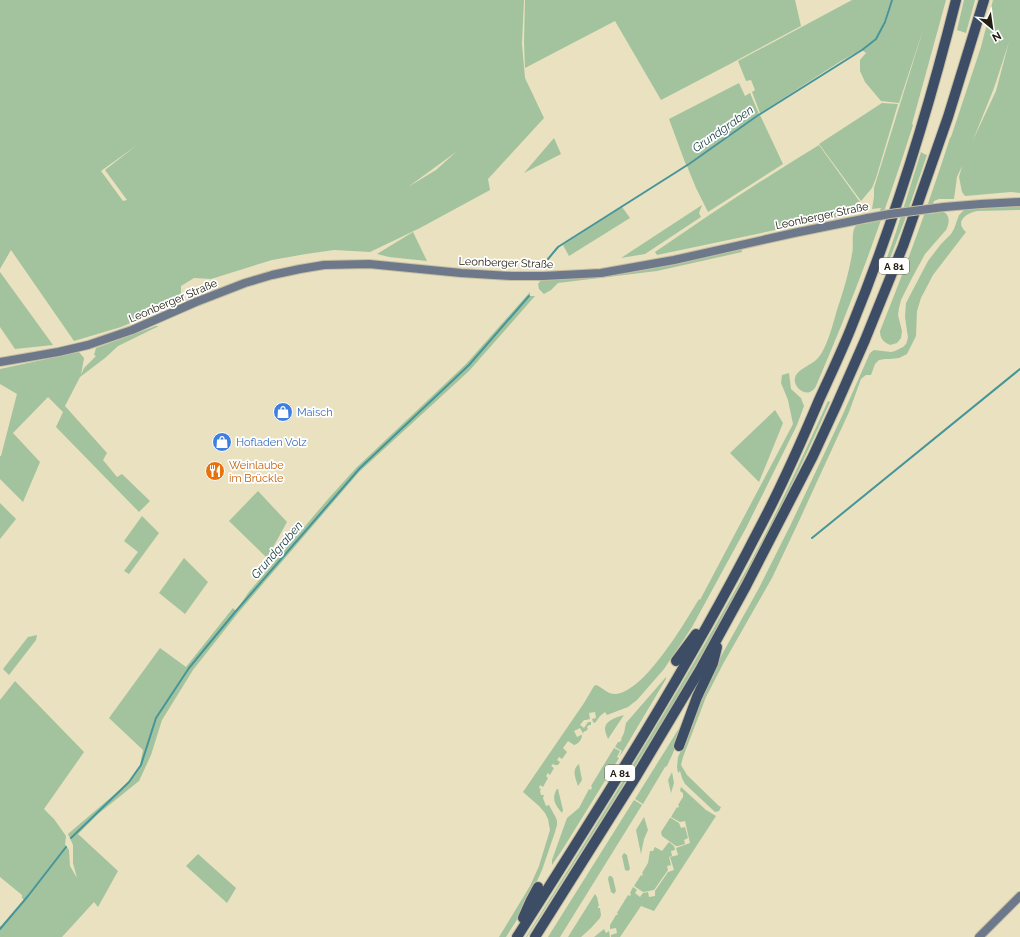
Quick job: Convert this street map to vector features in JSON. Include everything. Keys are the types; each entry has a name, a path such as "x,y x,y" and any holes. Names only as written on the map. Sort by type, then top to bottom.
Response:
{"highway":[{"name":"A 81","path":"516,937 628,760 686,663 758,532 782,484 850,329 883,243 905,179 945,44 956,0"},
{"name":"A 81","path":"535,937 649,755 719,635 813,456 865,340 902,246 948,117 984,0"},
{"path":"676,661 718,605"},
{"path":"679,746 697,697 713,663 719,635"},
{"path":"516,937 538,887"}],"main road":[{"name":"Leonberger Straße","path":"0,362 88,345 132,330 196,302 245,283 272,275 324,265 369,264 461,273 511,276 594,273 667,262 794,233 890,214 944,207 1020,202"},
{"path":"979,937 1020,896"}],"green space":[{"path":"0,0 524,0 522,44 525,78 544,118 488,179 490,190 420,228 370,252 334,250 306,254 272,260 211,279 194,278 181,286 181,298 152,314 121,327 74,341 11,250 0,269","holes":["137,145 105,170 127,200 123,201 101,171","456,152 436,170 408,187"]},
{"path":"525,0 795,0 801,26 661,100 615,21 525,68"},
{"path":"852,0 891,0 884,22 876,38 861,50 841,61 760,113 752,92 755,90 751,80 746,81 738,61"},
{"path":"892,0 946,0 912,124 913,125 897,176 836,339 816,387 807,393 801,391 795,384 795,378 799,372 818,358 827,342 844,289 853,251 853,237 856,226 863,222 864,224 876,221 881,208 872,209 874,188 924,27 899,103 881,101 865,82 860,71 860,60 866,53 862,50 876,39 886,22"},
{"path":"964,0 975,0 966,33 957,30"},
{"path":"993,0 1020,0 1020,193 1011,192 965,196 962,192 959,177 962,166 957,177 954,199 939,199 934,201 930,214 942,211 945,212 948,216 948,224 946,230 925,254 901,300 898,315 902,331 901,338 897,343 890,345 882,340 880,331 925,211 981,47","holes":["1009,42 996,91 973,140 994,88"]},
{"path":"739,83 745,96 750,93 759,114 686,165 669,119"},
{"path":"882,103 898,104 876,178 872,188 861,201 819,144"},
{"path":"760,115 783,164 708,212 687,166"},
{"path":"554,138 561,154 524,173"},
{"path":"819,145 860,202 856,207 856,213 657,255 655,252 736,197"},
{"path":"921,152 927,155 884,274 882,272"},
{"path":"702,205 699,213 701,217 645,254 621,258"},
{"path":"1020,206 1020,210 977,211 963,218 961,225 966,232 933,275 921,298 917,311 916,336 907,354 899,358 879,360 875,364 871,375 866,375 861,379 849,412 772,578 706,697 683,757 681,765 687,775 721,807 719,811 715,812 685,784 680,771 678,773 678,757 687,738 696,710 715,667 759,588 791,524 870,353 874,350 895,351 906,344 908,338 905,317 906,303 928,261 951,234 959,215 966,208"},
{"path":"622,207 630,218 569,256 563,245"},
{"path":"413,232 427,261 389,257 377,254"},
{"path":"741,247 742,252 657,271 558,283 544,294 539,289 538,284 542,279"},
{"path":"0,272 53,345 15,349 0,327"},
{"path":"530,292 530,296 535,296 469,371 359,472 238,613 193,670 162,720 151,755 139,781 98,814 78,834 118,871 98,907 94,902 62,937 0,937 0,926 24,900 22,895 0,877 0,700 15,681 84,752 44,809 54,819 66,836 65,844 69,850 70,866 77,878 73,863 73,845 68,834 129,782 140,765 143,750 109,718 160,648 186,667 233,608 236,611 248,593 356,468 466,364"},
{"path":"159,326 118,346 80,377 65,406 107,453 103,460 117,477 122,474 150,501 139,512 56,427 63,412 48,397 13,433 40,462 23,502 0,479 0,456 17,394 0,384 0,369 79,352 84,358 81,375 84,368 96,356 94,355 96,348"},
{"path":"789,373 791,389 801,398 804,406 797,425 746,528 692,627 664,669 637,700 628,707 607,715 605,712 595,723 592,719 596,718 595,712 589,713 590,719 584,720 580,725 584,728 588,722 591,722 591,725 587,727 588,729 583,733 584,735 580,728 574,731 577,737 582,735 581,740 574,745 568,741 563,748 567,752 562,759 559,757 557,760 560,762 558,765 553,764 551,766 554,768 550,775 548,773 546,776 548,778 543,787 540,785 539,788 541,789 541,795 544,795 543,798 546,806 549,805 556,818 557,825 542,870 533,890 506,937 499,937 530,886 539,866 550,830 545,813 523,792 594,686 596,685 610,693 615,694 626,691 638,682 651,670 663,655 699,599 700,600 793,424 788,400 781,383 782,375"},
{"path":"828,401 830,402 794,479 716,630 673,704 601,821 526,937 634,764 712,631 761,541"},
{"path":"775,410 783,423 759,482 730,453"},
{"path":"258,491 287,522 267,558 229,521"},
{"path":"0,503 16,519 0,539"},
{"path":"142,516 159,533 129,574 124,571 138,552 124,541"},
{"path":"184,558 208,582 185,614 159,593"},
{"path":"37,635 36,640 9,675 3,669 28,637"},
{"path":"666,677 622,753 619,756 622,751 615,747 622,739 626,723"},
{"path":"624,715 608,739 605,729 607,723 612,719"},
{"path":"683,722 667,766 643,804 635,799"},
{"path":"614,748 620,751 617,757 619,758 552,865 552,860 567,818 579,808 589,789 591,790 591,786"},
{"path":"579,764 582,780 578,786 575,778 575,769"},
{"path":"672,772 674,783 671,793 668,780"},
{"path":"681,787 706,810 716,816 654,911 641,906 620,937 611,937 611,935 617,933 616,928 610,929 610,925 618,914 617,913 628,895 630,896 633,887 637,890 635,893 640,897 643,893 648,892 649,897 655,896 655,891 668,872 674,870 670,857 678,855 676,848 690,843 685,821 680,822 671,817 677,807 678,808 678,805 683,797 683,793 680,791"},
{"path":"557,789 563,810 562,813 557,807 554,798"},
{"path":"634,800 642,805 560,937 548,937"},
{"path":"644,817 648,830 644,839 641,854 636,830"},
{"path":"670,818 679,823 681,828 685,827 688,838 684,840 685,844 676,846 662,836 661,832"},
{"path":"669,842 674,846 675,850 671,851 672,856 669,857 671,865 667,866 668,870 654,890 643,892 634,886 643,874 642,873 648,863 650,851 653,851 655,847 662,851"},
{"path":"624,853 627,855 630,869 628,871 625,870 622,856"},
{"path":"198,854 236,888 227,903 186,866"},
{"path":"609,876 613,878 616,891 614,894 611,892 608,879"},
{"path":"595,894 599,906 598,908 600,908 600,918 581,937 568,937"},
{"path":"604,929 606,933 609,931 610,937 594,937"}],"waterway":[{"name":"Grundgraben","path":"548,259 558,247 689,164 757,116 862,50 876,39 885,22 892,0"},
{"name":"Grundgraben","path":"71,838 129,782 141,765 156,718 189,668 236,611 360,468 469,365 529,296"},
{"path":"812,538 1020,369"},
{"name":"Grundgraben","path":"0,929 66,847"}],"place":[{"name":"Maisch","path":"283,412"},
{"name":"Hofladen Volz","path":"222,442"},
{"name":"Weinlaube im Brückle","path":"215,471"}]}
